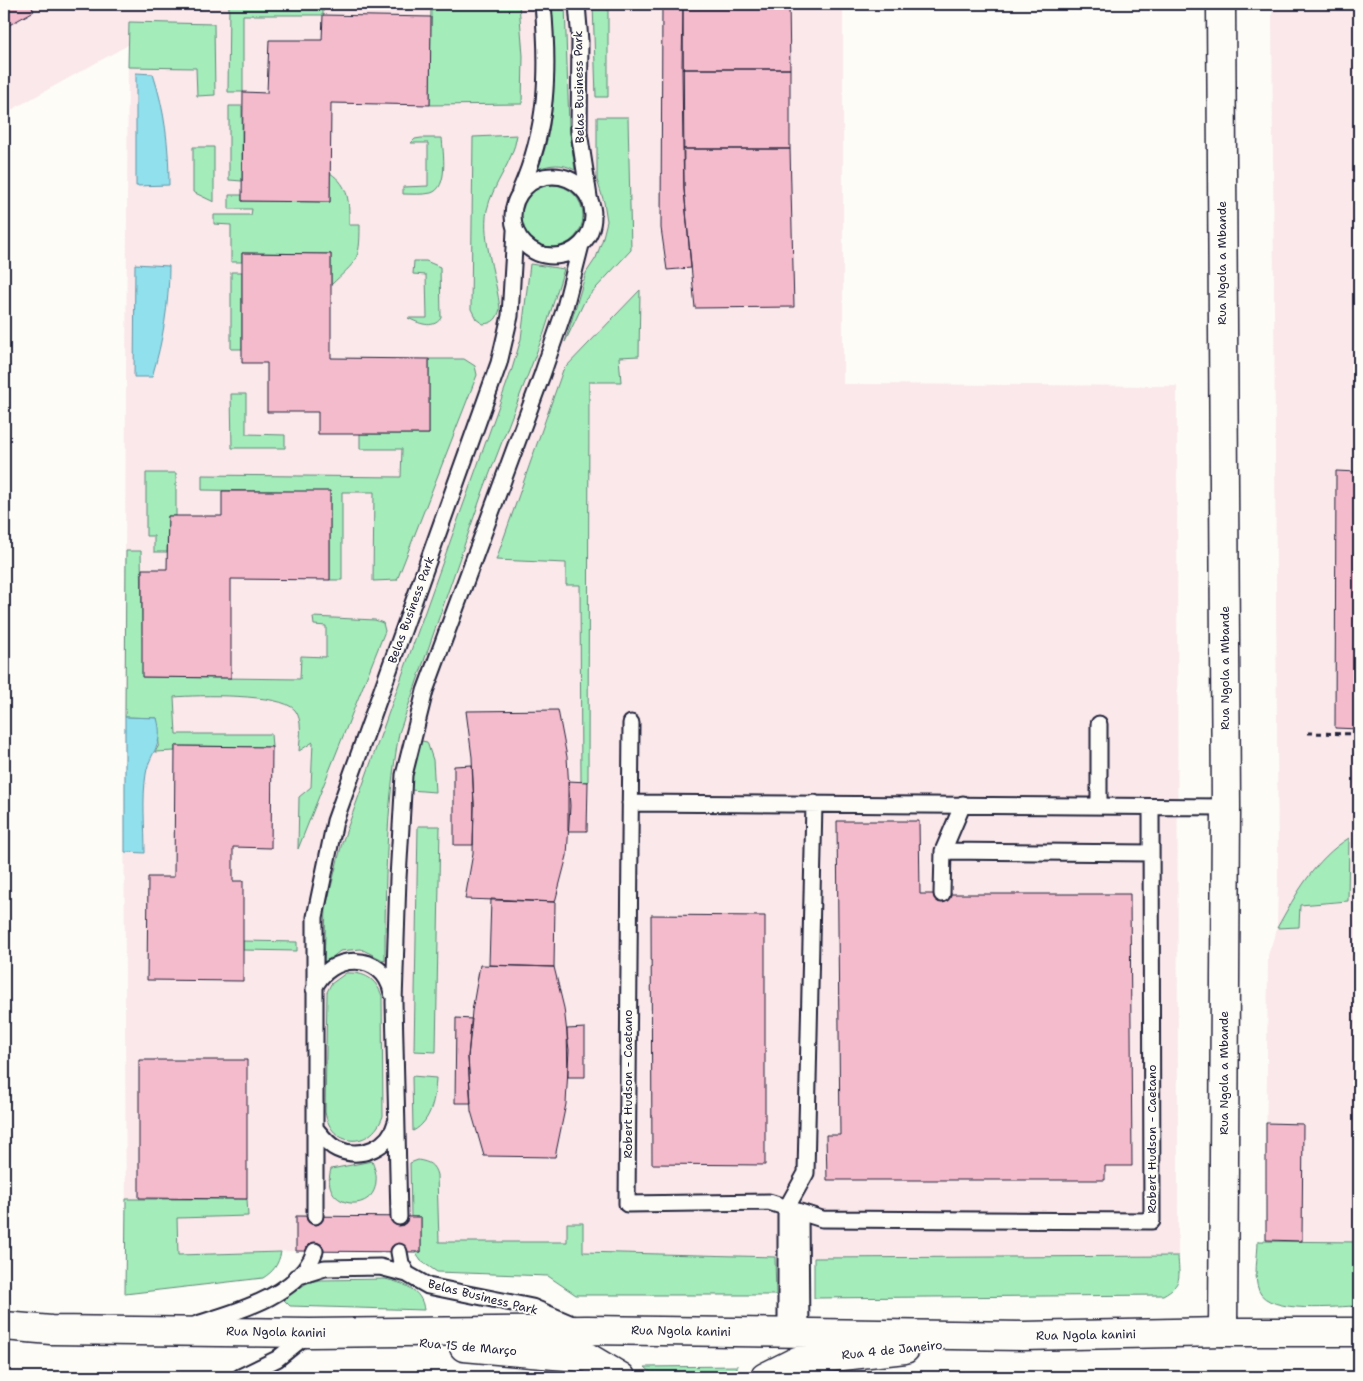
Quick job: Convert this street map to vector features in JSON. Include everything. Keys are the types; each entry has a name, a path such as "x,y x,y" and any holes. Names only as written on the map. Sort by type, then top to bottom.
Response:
{"street":[{"name":"Rua Ngola a Mbande","path":"1220,4 1226,807 1223,1332"},
{"name":"Rua Ngola kanini","path":"4,1326 51,1330 310,1333 587,1330 1023,1336 1223,1332 1359,1332"},
{"name":"Rua 15 de Março","path":"310,1333 589,1358 621,1377"},
{"name":"Rua 4 de Janeiro","path":"765,1377 798,1361 1023,1336"}],"lane":[{"name":"Belas Business Park","path":"315,1216 315,917 335,821 499,363 510,316 515,231 512,213 533,162 542,126 546,72 543,4"},
{"name":"Belas Business Park","path":"399,1217 394,1002 404,775 424,691 542,375 564,311 581,245 590,232 593,223 579,132 580,41 577,4"},
{"path":"518,195 526,186 548,176 572,181 582,188 589,199"},
{"path":"515,231 524,245 544,256 568,254 581,245"},
{"name":"Robert Hudson - Caetano","path":"630,723 627,1204 769,1202 822,1219 1152,1221 1151,807"},
{"path":"1099,724 1099,806"},
{"path":"630,803 1226,807"},
{"path":"794,1333 793,1210 806,1173 814,803"},
{"path":"942,894 943,851 963,804"},
{"path":"943,851 1151,853"},
{"name":"Belas Business Park","path":"314,990 319,976 330,967 343,962 358,961 371,965 383,974 391,987 394,1002"},
{"name":"Belas Business Park","path":"314,1128 337,1149 351,1153 366,1153 379,1147 389,1138 396,1125 398,1110"},
{"name":"Belas Business Park","path":"176,1330 254,1307 277,1294 296,1278 311,1263 315,1252"},
{"path":"399,1252 400,1263 407,1274"},
{"name":"Belas Business Park","path":"296,1278 325,1268 380,1267 407,1274 428,1286 463,1295 532,1307 587,1330"},
{"path":"240,1377 277,1359 310,1333"}],"path":[{"path":"1308,733 1359,734"}],"shaded area":[{"path":"4,4 843,4 843,384 1177,386 1178,1256 814,1258 583,1252 421,1252 421,1235 296,1234 296,1251 126,1257 124,734 128,45 4,114"},
{"path":"1272,4 1359,4 1359,1288 1265,1287 1268,955 1277,928 1278,877"}],"green space":[{"path":"146,4 201,4 201,9 146,9"},
{"path":"229,4 323,4 323,15 243,15 243,92 228,92"},
{"path":"431,4 519,4 523,56 522,104 430,105"},
{"path":"551,4 565,4 569,125 575,170 566,166 556,165 538,169 549,129 554,88"},
{"path":"593,4 608,4 608,97 596,97"},
{"path":"129,22 214,24 215,95 197,96 196,68 128,67"},
{"path":"229,106 242,106 242,181 229,180"},
{"path":"597,117 628,117 631,250 585,300 565,342 586,273 596,258 607,221 604,202 597,180"},
{"path":"517,135 511,155 487,210 486,233 500,309 494,320 483,324 476,319 471,309 473,137"},
{"path":"442,138 443,177 437,190 431,193 403,194 403,187 428,186 428,143 411,143 415,139"},
{"path":"193,147 214,147 214,202 193,192"},
{"path":"330,173 337,178 345,189 348,202 349,225 360,225 358,254 352,265 331,285 331,254 242,253 242,262 231,262 231,225 214,224 214,215 251,215 252,209 229,209 229,195 242,195 242,201 330,202"},
{"path":"552,185 569,190 574,194 578,199 583,216 578,233 574,238 569,242 552,247 535,242 530,238 526,233 521,216 526,199 530,194 535,190"},
{"path":"414,261 426,261 440,267 441,318 434,324 416,322 408,318 427,318 426,275 413,274"},
{"path":"530,264 564,269 544,333 483,491 399,733 389,818 385,961 361,949 340,951 324,964 326,907 342,843 512,369 521,339"},
{"path":"231,272 242,272 242,349 231,349"},
{"path":"640,290 639,356 619,357 621,382 589,382 588,782 581,782 580,585 566,585 566,563 496,560 563,370"},
{"path":"429,359 464,359 475,366 477,375 397,580 373,581 374,492 342,492 342,580 330,580 330,492 202,490 202,475 401,477 402,449 360,449 360,434 429,434"},
{"path":"231,394 246,394 246,434 285,435 285,448 232,448"},
{"path":"146,473 176,473 176,516 168,516 167,552 154,552 154,536 146,536"},
{"path":"126,551 141,551 143,677 300,679 301,656 326,657 326,626 314,625 313,617 375,620 383,623 385,631 298,849 299,797 311,787 313,742 299,751 300,724 295,710 287,704 257,698 238,696 174,697 176,734 271,734 272,747 175,746 175,751 155,752 159,745 157,718 125,717"},
{"path":"417,740 427,742 433,760 435,792 410,790 412,759"},
{"path":"418,826 440,826 436,1052 414,1051"},
{"path":"1349,838 1348,901 1300,905 1299,927 1277,928 1307,878 1326,856"},
{"path":"243,941 297,942 297,951 243,950"},
{"path":"346,973 364,975 369,978 377,985 382,996 383,1116 370,1135 352,1140 343,1138 335,1133 329,1124 325,1112 327,992 331,984"},
{"path":"412,1076 436,1078 435,1093 428,1115 419,1127 413,1131"},
{"path":"418,1160 430,1164 437,1175 439,1242 567,1242 567,1223 583,1223 583,1252 775,1257 776,1295 576,1295 548,1276 437,1272 421,1261 415,1252 421,1252 421,1217 411,1217 410,1163"},
{"path":"372,1161 376,1173 376,1181 373,1192 367,1199 358,1203 349,1203 333,1193 329,1182 331,1169"},
{"path":"126,1199 247,1199 248,1216 177,1218 178,1255 281,1252 278,1261 273,1270 263,1278 125,1294"},
{"path":"1258,1241 1359,1242 1359,1306 1305,1308 1289,1306 1265,1299 1259,1291 1256,1279"},
{"path":"1178,1256 1179,1275 1177,1283 1163,1295 814,1298 814,1258"},
{"path":"385,1279 405,1285 416,1292 420,1297 424,1310 290,1306 283,1299 307,1283 319,1280"},
{"path":"738,1366 731,1377 656,1377 645,1367"}],"water":[{"path":"136,73 153,74 161,101 166,129 169,185 136,186"},
{"path":"135,264 169,266 165,322 152,377 134,377"},
{"path":"125,717 157,718 159,728 158,742 146,774 144,803 145,853 125,852"}],"building":[{"path":"4,4 30,4 34,11 4,28"},
{"path":"662,4 683,4 684,189 691,268 667,270 661,228"},
{"path":"683,4 789,4 790,69 682,69"},
{"path":"323,15 431,17 430,105 331,103 330,202 242,201 243,92 267,93 269,40 322,40"},
{"path":"682,69 790,69 790,149 683,149"},
{"path":"683,149 790,149 794,307 695,308 684,189"},
{"path":"242,253 331,254 331,358 429,359 429,434 318,434 318,412 267,412 267,363 242,363"},
{"path":"1357,446 1359,446 1359,729 1335,728 1336,471 1357,472"},
{"path":"222,491 330,491 330,580 231,579 231,678 142,677 142,569 167,569 168,516 222,516"},
{"path":"558,710 567,757 570,806 567,856 555,902 465,899 473,853 474,805 472,757 466,711"},
{"path":"175,746 272,747 271,848 233,847 233,881 243,881 243,981 147,980 148,877 174,877"},
{"path":"472,765 473,845 454,845 454,766"},
{"path":"568,781 588,782 587,831 568,831"},
{"path":"837,821 919,821 920,894 1130,894 1132,1166 1105,1166 1105,1180 827,1180 826,1135 840,1135"},
{"path":"491,899 555,902 554,967 489,965"},
{"path":"651,915 765,916 765,1165 652,1164"},
{"path":"480,965 554,967 564,1008 569,1050 566,1104 555,1157 484,1156 471,1111 468,1057 472,1011"},
{"path":"456,1018 472,1019 468,1057 471,1103 455,1103"},
{"path":"585,1028 585,1077 568,1077 567,1029"},
{"path":"139,1060 247,1060 247,1199 139,1198"},
{"path":"1266,1123 1303,1124 1302,1241 1266,1240"},
{"path":"296,1216 421,1217 421,1252 296,1251"}]}
